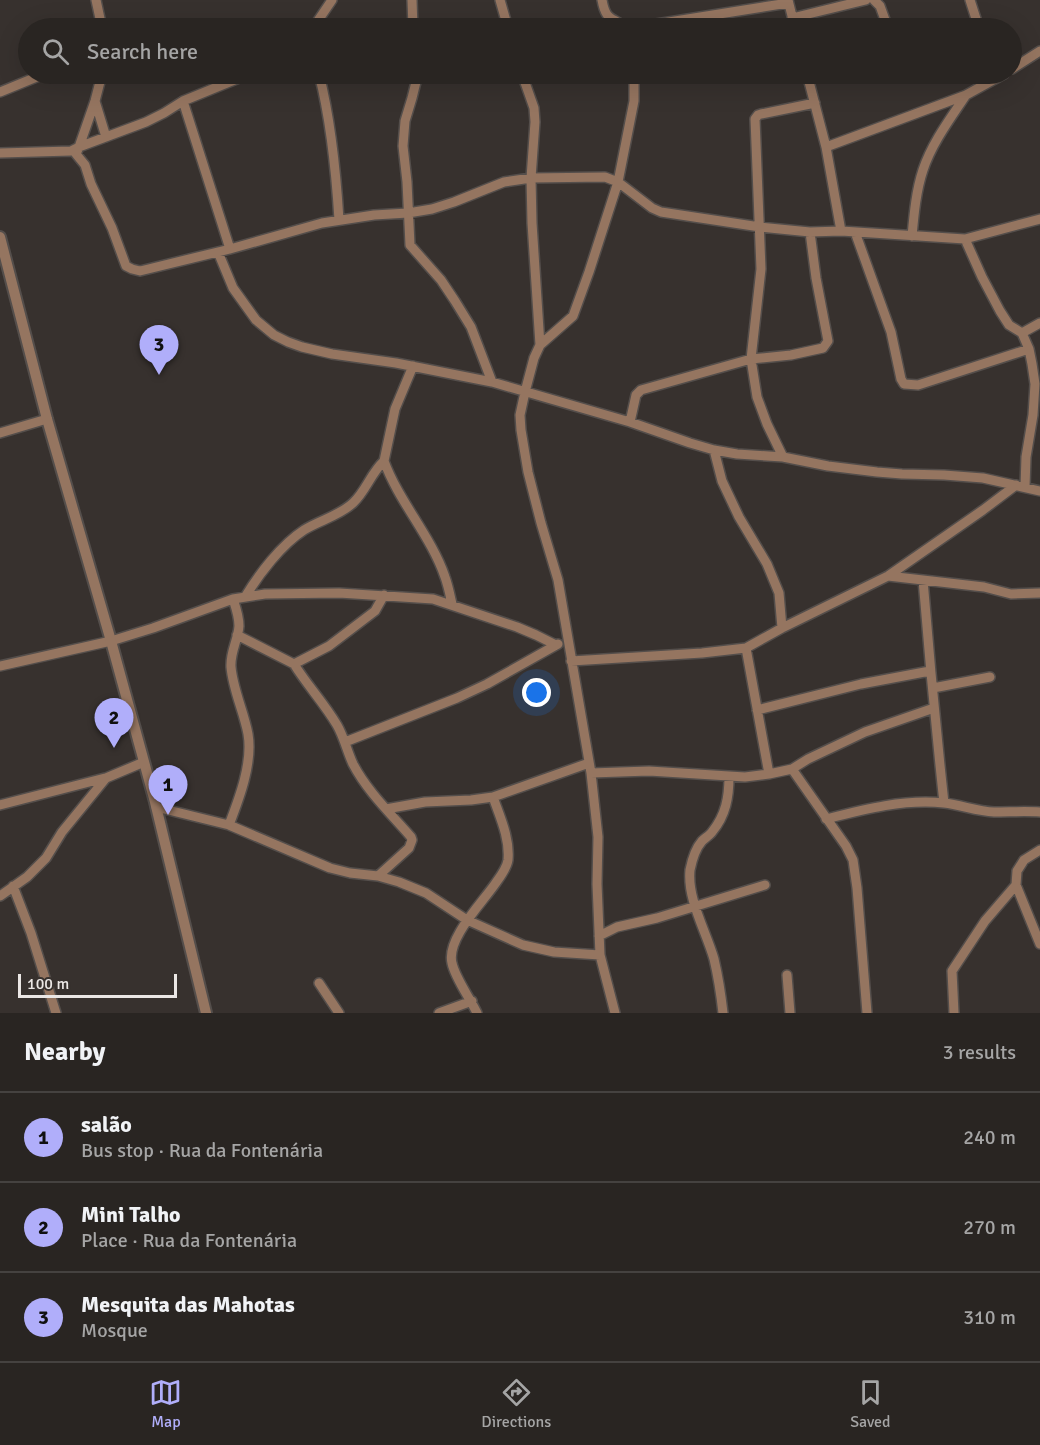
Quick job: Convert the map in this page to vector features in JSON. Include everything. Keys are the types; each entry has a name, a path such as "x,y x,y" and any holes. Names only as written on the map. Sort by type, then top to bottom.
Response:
{"street":[{"path":"96,0 100,18"},
{"path":"320,18 332,0"},
{"path":"412,0 413,18"},
{"path":"500,0 505,18"},
{"path":"602,0 604,12 611,18"},
{"path":"691,18 788,2 792,18 866,0"},
{"path":"874,0 880,6 884,18"},
{"path":"970,0 976,18"},
{"path":"1022,62 1040,51"},
{"path":"0,92 20,84"},
{"path":"99,84 76,154 85,165 126,266 140,271 339,220 432,209 504,182 531,178 605,177 618,182 652,208 661,212 810,232 841,231 965,239 1040,219"},
{"path":"0,153 71,151 164,113 183,101 225,84"},
{"path":"321,84 337,181 339,220"},
{"path":"416,84 405,121 403,146 410,245 441,280 471,327 492,382"},
{"path":"526,84 536,122 531,178 540,345"},
{"path":"615,1013 600,956 598,837 590,768 558,580 528,472 520,415 534,358 540,345 573,316 589,272 618,182 634,101 634,84"},
{"path":"810,84 826,147 841,231"},
{"path":"826,147 966,96 984,84"},
{"path":"912,236 922,172 929,154 966,96"},
{"path":"95,101 106,137"},
{"path":"183,101 230,249"},
{"path":"783,457 757,397 751,358 760,269 754,119 761,114 815,103"},
{"path":"630,422 638,392 751,358 808,352 823,348 827,344 810,232"},
{"path":"855,232 891,332 904,384 918,385 1029,349"},
{"path":"0,237 47,419 156,807 206,1013"},
{"path":"571,661 746,648 888,576 1021,486 1033,416 1035,384 1029,349 1022,333 1009,325 1000,312 965,239"},
{"path":"218,252 234,288 256,320 288,342 332,354 413,366 492,382 630,422 714,450 783,457 877,472 983,478 1040,491"},
{"path":"1022,333 1040,323"},
{"path":"245,597 255,580 284,547 304,530 340,513 364,490 384,461 395,409 413,366"},
{"path":"0,433 47,419"},
{"path":"714,450 722,482 767,564 779,592 782,628"},
{"path":"384,461 436,558 445,577 452,604"},
{"path":"888,576 984,587 1011,594 1040,594"},
{"path":"923,580 944,803"},
{"path":"0,666 111,641 233,598 275,594 339,593 433,599 536,634 556,645"},
{"path":"294,664 329,646 375,611 384,595"},
{"path":"230,825 249,754 248,735 231,667 232,651 239,628 233,598"},
{"path":"237,635 294,664 339,727 352,762 361,777 411,837 409,848 378,876"},
{"path":"345,742 487,684 556,645 568,641"},
{"path":"746,648 769,774"},
{"path":"758,710 861,684 930,671"},
{"path":"933,688 990,677"},
{"path":"386,809 425,802 493,797 590,768 745,777 769,774 792,769 865,732 934,708"},
{"path":"0,805 106,778 144,762"},
{"path":"792,769 846,846 853,860 867,1013"},
{"path":"723,1013 714,958 690,887 690,873 693,856 701,842 712,833 726,808 729,776"},
{"path":"0,896 27,877 46,858 62,832 106,778"},
{"path":"477,1013 458,978 452,963 452,953 467,920 501,876 508,863 509,848 505,830 493,797"},
{"path":"826,819 878,806 908,802 944,803 993,812 1040,812"},
{"path":"156,807 230,825 330,868 378,876 426,893 467,920 523,945 600,956"},
{"path":"1040,850 1024,860 1017,871 1016,885 1040,944"},
{"path":"599,936 617,927 657,918 765,885"},
{"path":"954,1013 952,971 985,921 1016,885"},
{"path":"13,886 56,1013"},
{"path":"787,975 790,1013"},
{"path":"319,983 339,1013"},
{"path":"439,1013 472,1001"}],"place":[{"name":"Mesquita das Mahotas","path":"159,375"},
{"name":"Mini Talho","path":"114,748"},
{"name":"salão","path":"168,815"}]}
